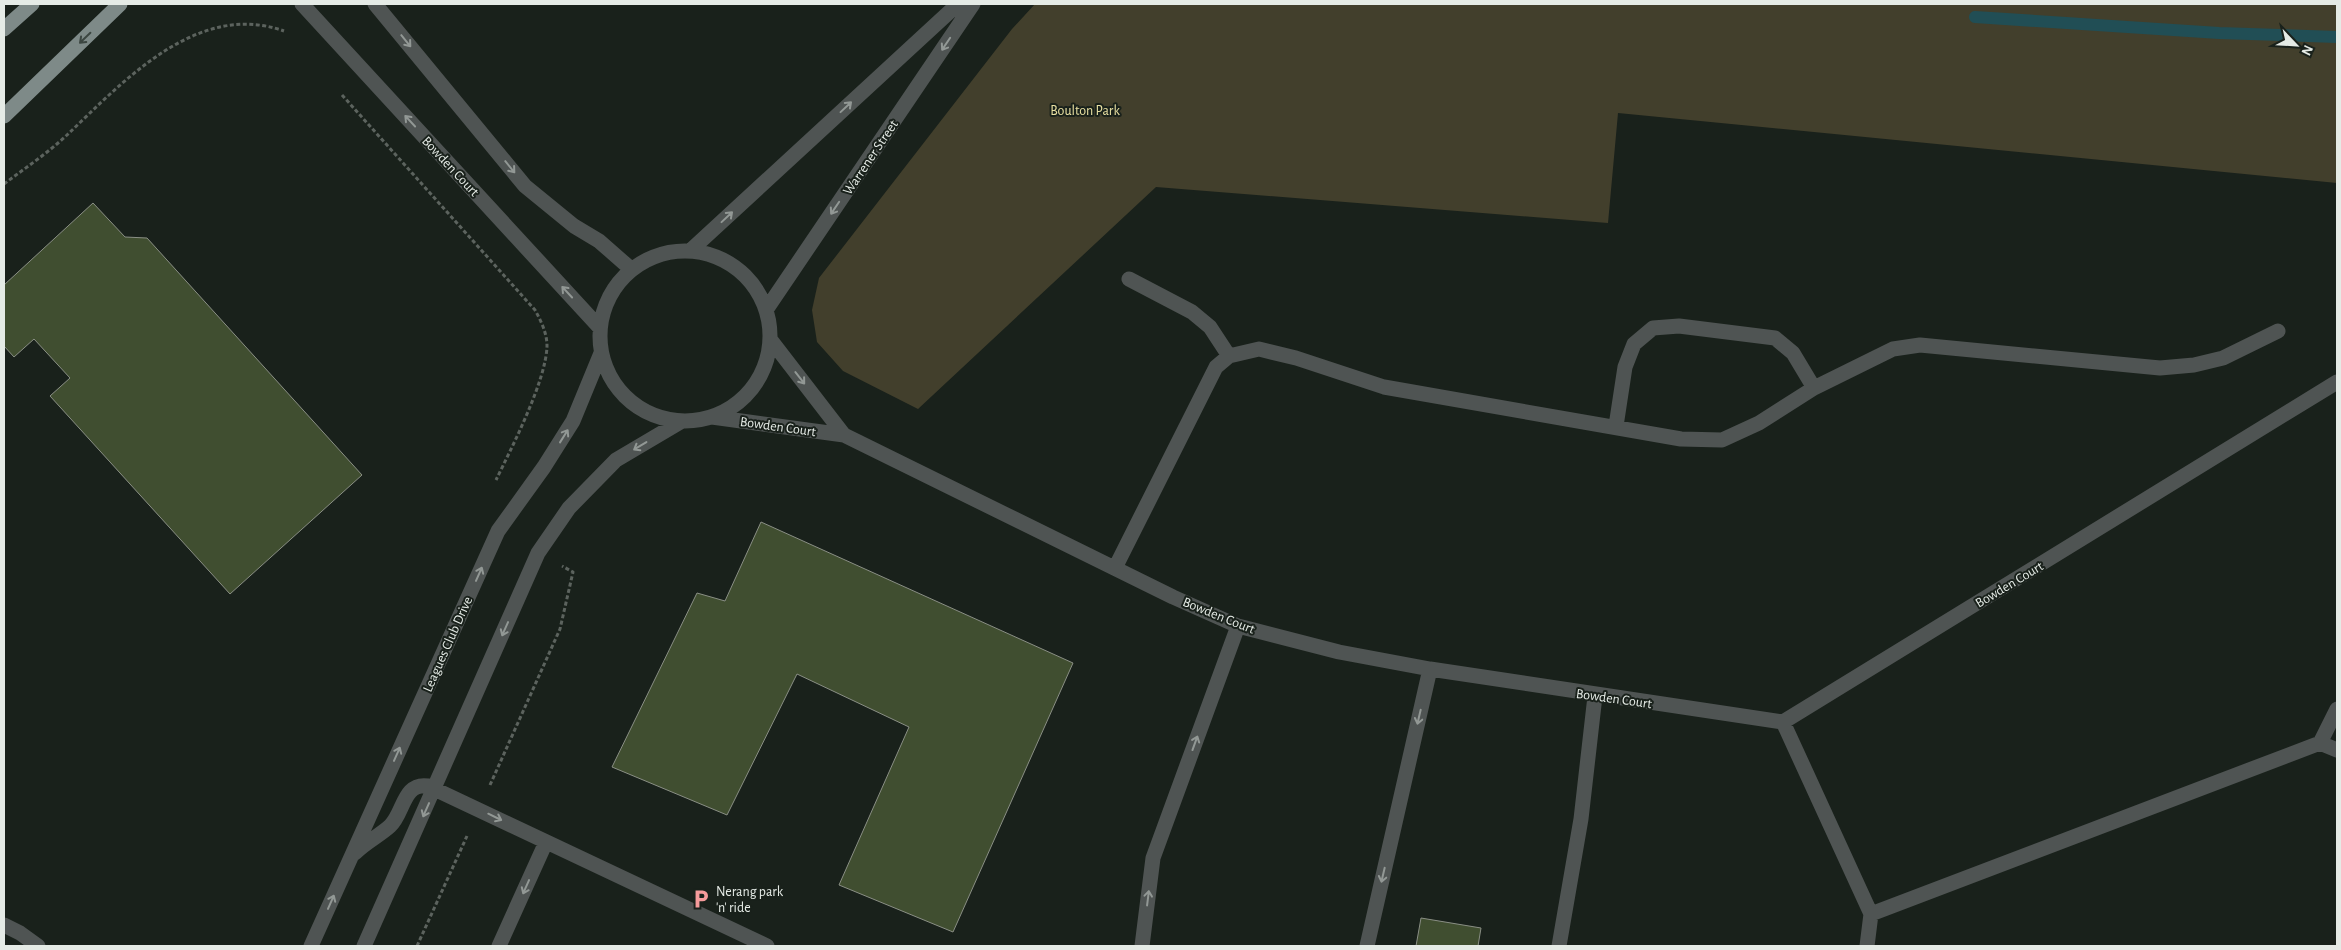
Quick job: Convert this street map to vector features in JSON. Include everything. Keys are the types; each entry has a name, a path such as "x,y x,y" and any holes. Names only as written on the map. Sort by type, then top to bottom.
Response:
{"main road":[{"path":"4,116 120,4"},
{"path":"4,29 27,7"}],"street":[{"name":"Bowden Court","path":"302,4 600,328"},
{"path":"375,4 525,186 574,226 599,241 631,269"},
{"path":"691,250 958,4"},
{"name":"Warrener Street","path":"766,310 974,4"},
{"path":"691,250 720,258 740,270 759,294 766,310 770,339 766,360 750,391 727,410 712,417 682,421 653,416 632,403 612,381 601,353 600,328 608,299 631,269 657,254 691,250"},
{"path":"1130,279 1192,312 1210,327 1229,356"},
{"path":"1616,426 1625,366 1634,344 1652,328 1679,326 1775,338 1793,353 1814,388"},
{"path":"1116,568 1216,366 1229,356 1259,349 1296,358 1384,387 1616,426 1681,439 1722,440 1759,423 1814,388 1893,349 1920,345 2160,368 2194,365 2223,358 2278,331"},
{"name":"Bowden Court","path":"770,339 844,436"},
{"name":"Leagues Club Drive","path":"311,946 498,531 544,467 573,421 601,353"},
{"name":"Bowden Court","path":"712,417 844,436 1238,626 1339,652 1430,669 1595,696 1783,722 2337,382"},
{"path":"364,946 538,553 569,508 616,460 682,421"},
{"path":"1142,946 1153,858 1238,626"},
{"path":"1367,946 1430,669"},
{"path":"1559,946 1581,819 1595,696"},
{"path":"1871,914 2320,743 2337,709"},
{"path":"1783,722 1871,914 1867,946"},
{"path":"2320,743 2337,750"},
{"path":"344,871 360,848 394,822 408,793 420,786 435,789 767,946"},
{"path":"499,946 546,842"},
{"path":"4,925 20,933 38,946"}],"path":[{"path":"275,23 289,35"},
{"path":"4,184 67,135 117,81"},
{"path":"336,87 536,310 544,328 547,345 543,370 494,484"},
{"path":"417,946 560,629 573,572 538,553"}],"green space":[{"name":"Boulton Park","path":"1035,4 2337,4 2337,183 1618,113 1608,223 1156,187 918,409 843,371 817,342 812,310 819,278 1012,29"}],"building":[{"path":"93,203 125,237 147,238 362,475 230,594 50,396 70,378 34,339 14,357 4,346 4,285"},
{"path":"761,522 1073,663 953,932 839,885 909,727 797,674 727,815 612,767 697,593 725,601"},
{"path":"1421,918 1481,928 1478,946 1416,946"}],"waterway":[{"path":"1975,17 2219,33 2337,37"}],"place":[{"name":"Nerang park 'n' ride","path":"701,899"}]}
